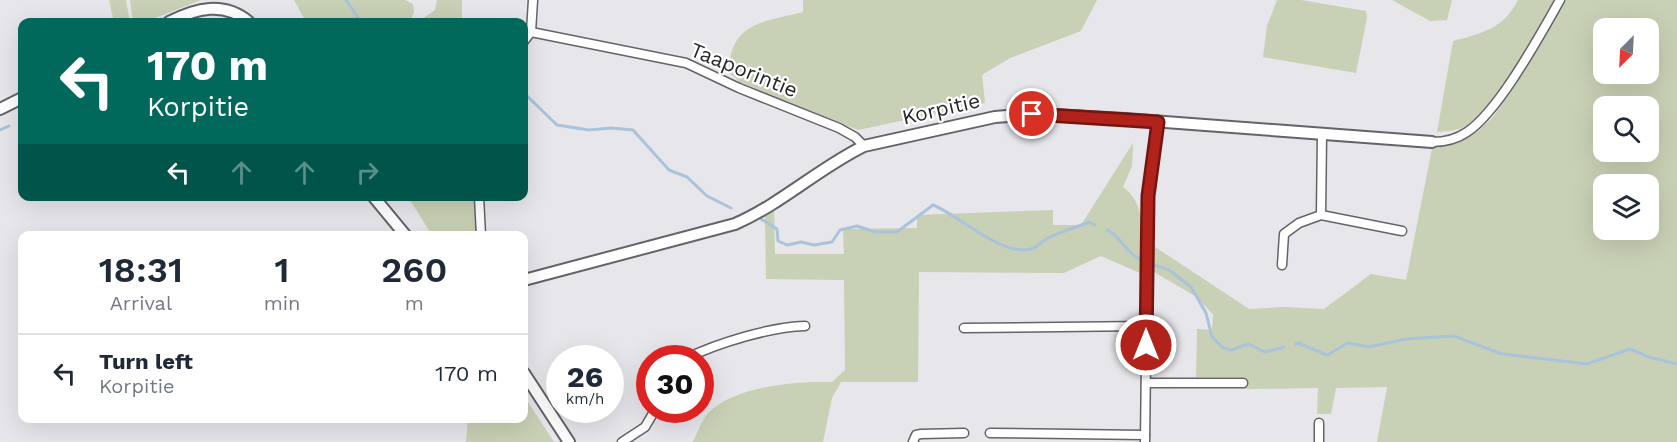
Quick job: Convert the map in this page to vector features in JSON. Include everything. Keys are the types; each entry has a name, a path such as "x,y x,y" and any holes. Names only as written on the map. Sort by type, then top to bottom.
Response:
{"street":[{"path":"528,36 531,32 533,0"},
{"path":"1432,142 1442,142 1467,133 1481,120 1506,88 1560,0"},
{"path":"178,18 205,8 219,8 234,12 243,18"},
{"name":"Taaporintie","path":"531,32 686,63 739,88 839,128 855,137 864,146"},
{"path":"0,109 18,100"},
{"name":"Korpitie","path":"528,279 735,224 864,146 1007,115 1032,114 1158,122 1432,142"},
{"path":"990,433 1145,439 1148,196 1158,122"},
{"path":"1321,214 1322,134"},
{"path":"377,201 402,231"},
{"path":"479,201 481,231"},
{"path":"1282,265 1284,234 1299,223 1321,214 1402,231"},
{"path":"714,347 791,326 805,326"},
{"path":"964,328 1146,326"},
{"path":"528,379 569,442"},
{"path":"1146,383 1243,383"},
{"path":"622,442 647,423"},
{"path":"1320,423 1320,442"},
{"path":"913,442 916,435 921,434 964,433"}],"green space":[{"path":"109,0 126,0 129,18 113,18"},
{"path":"130,0 201,0 155,18 132,18"},
{"path":"294,0 405,0 413,4 414,11 412,18 304,18"},
{"path":"437,0 462,0 462,18 424,18 435,10"},
{"path":"803,0 1097,0 1081,31 1010,58 982,75 985,103 858,130 740,82 728,72 733,48 745,32 763,22 803,12"},
{"path":"1277,0 1301,0 1366,11 1367,18 1356,73 1263,57 1267,26"},
{"path":"1392,0 1452,0 1447,20 1430,21"},
{"path":"1518,0 1554,0 1514,69 1476,118 1464,127 1437,132 1453,41 1483,32 1499,24"},
{"path":"1566,0 1677,0 1677,442 1377,442 1387,387 1336,388 1331,414 1317,414 1318,388 1245,389 1243,377 1196,377 1197,329 1212,330 1213,314 1195,296 1154,272 1152,245 1249,309 1283,307 1324,309 1371,274 1406,280 1432,149 1466,138 1494,116"},
{"path":"1133,143 1132,166 1123,187 1132,195 1141,215 1140,273 1101,256 1064,273 919,272 918,382 841,382 832,398 823,442 693,442 702,423 714,423 714,408 733,397 749,391 784,384 832,382 845,370 844,280 766,279 765,215 774,209 775,254 844,254 843,229 917,228 917,215 1053,210 1053,225 1081,225"},
{"path":"411,201 474,201 476,231 429,231"},
{"path":"528,402 554,442 466,442 468,423 528,423"}],"waterway":[{"path":"346,0 358,18"},
{"path":"528,97 557,125 589,130 611,128 633,130 669,170 687,177 707,196 731,208"},
{"path":"0,130 9,126"},
{"path":"761,219 777,229 778,241 787,245 801,242 814,245 832,242 840,230 857,226 875,232 897,232 933,205 982,235 1010,248 1022,250 1034,248 1050,237 1089,222 1095,225"},
{"path":"1107,230 1116,236 1130,253 1140,259"},
{"path":"1154,265 1169,270 1191,287 1206,313 1212,337 1222,347 1231,350 1248,344 1265,352 1284,347"},
{"path":"1296,344 1327,355 1348,343 1369,347 1406,339 1454,336 1502,354 1587,364 1630,349 1649,357 1677,364"}],"route":[{"path":"1032,114 1158,122 1148,196 1146,345"}]}
